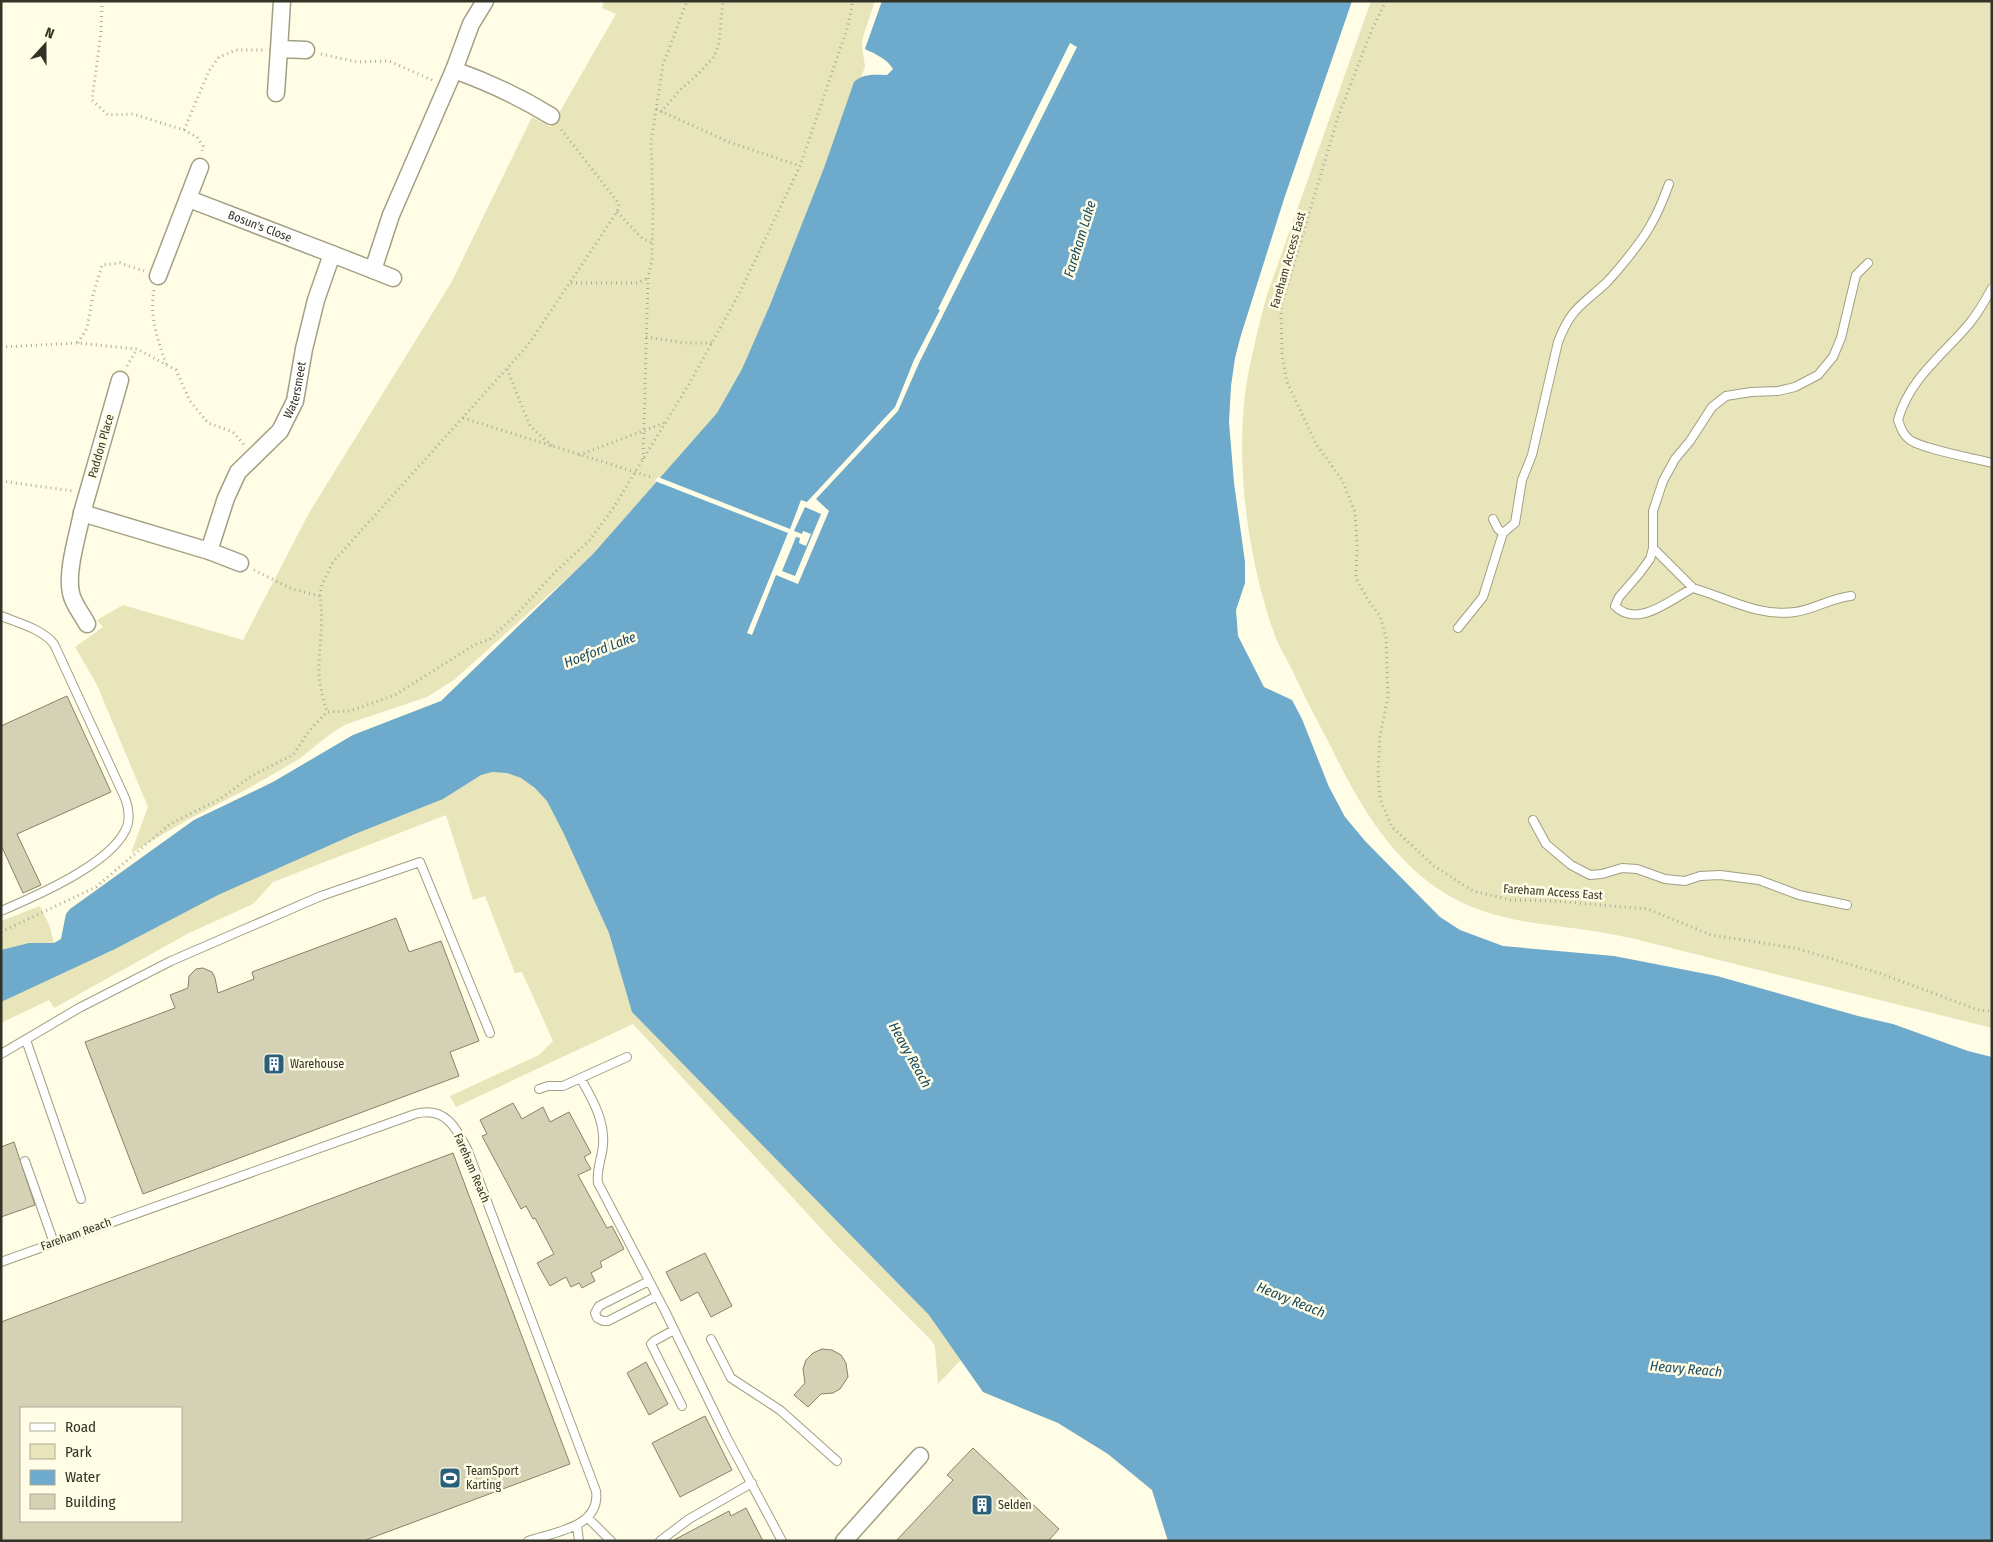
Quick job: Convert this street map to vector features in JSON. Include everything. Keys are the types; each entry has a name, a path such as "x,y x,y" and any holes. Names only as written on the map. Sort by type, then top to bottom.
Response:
{"street":[{"path":"276,93 282,1"},
{"path":"373,270 391,215 454,70 471,24 485,1"},
{"path":"279,49 306,50"},
{"path":"454,70 492,84 536,106 551,116"},
{"path":"158,276 200,167"},
{"name":"Bosun's Close","path":"189,199 332,254"},
{"path":"332,254 393,278"},
{"name":"Watersmeet","path":"209,551 226,498 238,472 280,430 295,401 304,349 316,300 332,254"},
{"name":"Paddon Place","path":"87,624 73,599 70,584 71,566 87,493 120,380"},
{"path":"82,513 209,551 240,564"},
{"path":"844,1541 920,1456"}],"lane":[{"path":"1458,628 1483,597 1504,533 1515,523 1522,480 1532,455 1558,342 1565,324 1576,309 1606,283 1648,232 1669,184"},
{"path":"1693,588 1649,613 1635,615 1621,612 1615,606 1619,597 1650,559 1653,548 1653,511 1663,481 1675,459 1690,441 1712,407 1726,396 1751,392 1778,391 1795,387 1818,376 1833,356 1841,338 1856,275 1868,263"},
{"path":"1992,288 1980,310 1967,326 1924,371 1908,396 1898,420 1902,433 1910,441 1992,463"},
{"path":"1493,519 1498,529 1504,533"},
{"path":"1653,548 1693,588 1716,594 1742,607 1780,613 1797,612 1839,597 1851,596"},
{"path":"1,616 39,632 54,644 125,798 129,815 126,830 104,856 37,894 1,911"},
{"path":"1533,820 1546,844 1571,865 1590,875 1602,874 1622,868 1637,869 1665,879 1685,881 1700,876 1720,875 1759,880 1799,895 1847,905"},
{"path":"1,1054 79,1008 171,961 321,896 420,862 490,1033"},
{"path":"26,1040 81,1199"},
{"path":"539,1089 548,1086 563,1086 627,1057"},
{"path":"581,1079 598,1112 602,1128 603,1145 598,1183 782,1541"},
{"name":"Fareham Reach","path":"1,1262 415,1114 424,1112 438,1114 454,1127 468,1151 594,1486 596,1504 588,1518"},
{"path":"25,1161 54,1242"},
{"path":"649,1281 599,1306 595,1313 597,1318 603,1321 608,1320 657,1296"},
{"path":"674,1330 657,1339 652,1344 682,1406"},
{"path":"712,1339 731,1378 780,1410 837,1461"},
{"path":"660,1541 689,1519 752,1483"},
{"path":"528,1541 577,1525 588,1518 610,1541"},
{"path":"577,1525 579,1541"}],"path":[{"path":"102,1 101,32 92,100 108,115 133,114 184,130 197,137 203,146 200,167"},
{"path":"643,460 648,278 652,260 651,142 663,65 686,1"},
{"path":"662,112 680,90 697,76 714,57 719,43 723,1"},
{"path":"1,932 96,887 170,824 220,799 253,774 293,755 309,731 328,712 350,711 395,695 474,645 490,638 518,613 555,572 589,541 612,510 636,472 713,343 739,294 800,166 848,26 853,1"},
{"name":"Fareham Access East","path":"1386,1 1373,27 1338,117 1281,307 1282,354 1287,382 1316,444 1342,480 1355,512 1356,578 1368,600 1380,616 1386,637 1388,697 1380,735 1378,773 1380,799 1392,826 1434,866 1473,891 1511,900 1554,901 1648,909 1711,935 1796,948 1882,974 1978,1010 1992,1011"},
{"path":"184,130 209,71 219,57 236,50 279,49"},
{"path":"306,50 357,62 389,61 419,73 446,87"},
{"path":"656,109 729,142 800,166"},
{"path":"328,712 321,692 319,671 323,610 320,596 322,584 334,562 528,345 617,212 618,204 551,116"},
{"path":"617,212 642,238 652,243"},
{"path":"78,343 87,328 93,295 102,265 120,262 158,276 151,304 156,332 166,365"},
{"path":"570,283 638,283 648,278"},
{"path":"646,337 685,343 713,343"},
{"path":"1,347 78,343 137,349 176,370 190,402 208,423 233,432 253,456"},
{"path":"507,368 530,426 553,447"},
{"path":"463,418 651,477"},
{"path":"578,455 665,423"},
{"path":"1,481 87,493"},
{"path":"240,564 292,589 320,596"}],"green space":[{"path":"604,1 875,1 863,37 862,46 865,67 861,77 887,75 894,69 885,60 865,49 882,1 920,48 969,407 1992,1541 1168,1541 1152,1490 1108,1454 1058,1423 983,1392 961,1360 938,1384 935,1347 932,1341 838,1247 633,1024 456,1107 450,1096 539,1055 553,1041 522,972 515,973 485,896 473,900 446,815 273,882 253,904 189,933 54,1008 49,1000 1,1023 1,921 40,906 50,927 54,943 61,939 66,914 70,909 194,820 273,782 353,735 441,701 574,572 454,680 427,697 347,724 333,732 299,759 131,853 148,807 97,685 75,647 103,627 97,620 123,605 243,640 309,513 451,283 532,117 551,127 616,14 602,8"},
{"path":"1371,1 1992,1 1992,1028 1635,939 1522,921 1488,913 1455,899 1413,869 1395,851 1365,810 1274,633 1257,574 1251,543 1246,512 1242,448 1246,387 1267,295"}],"water":[{"path":"882,1 1352,1 1284,199 1235,358 1229,422 1234,483 1245,562 1245,583 1236,610 1238,636 1264,687 1292,700 1302,719 1329,787 1345,817 1366,842 1440,917 1460,930 1503,946 1614,956 1717,976 1893,1024 1968,1051 1992,1057 1992,1541 1168,1541 1152,1490 1108,1454 1058,1423 983,1392 929,1315 632,1012 609,933 547,801 535,788 521,778 507,773 492,772 481,775 443,799 355,834 218,895 115,949 1,1002 1,950 29,943 54,943 61,939 66,914 70,909 194,820 273,782 353,735 441,701 594,553 717,413 742,369 770,305 824,168 854,82 865,76 887,75 893,69 891,65 877,55 865,49"}],"pier":[{"path":"1070,43 1077,47 919,363 898,411 816,499 829,511 798,584 776,575 752,635 747,633 788,533 655,481 658,477 790,529 801,500 807,502 895,407 914,360 940,310 938,309","holes":["805,507 821,514 795,576 782,571 796,537 800,538 799,543 806,546 811,534 803,531 802,534 794,531"]}],"building":[{"path":"67,696 111,792 17,834 41,885 23,893 1,845 1,726"},
{"name":"Warehouse","path":"396,918 409,952 441,941 479,1041 450,1052 459,1076 143,1194 85,1042 175,1008 170,995 188,988 189,976 196,969 203,968 212,972 218,993 254,979 252,972"},
{"path":"513,1103 522,1119 543,1107 550,1122 569,1112 591,1153 584,1157 591,1169 578,1175 607,1228 612,1226 624,1249 600,1262 602,1267 591,1273 595,1281 582,1288 579,1283 571,1287 566,1277 550,1286 537,1263 554,1254 535,1218 533,1219 526,1206 521,1209 482,1136 487,1134 480,1120"},
{"path":"14,1142 35,1205 1,1217 1,1147"},
{"path":"453,1153 570,1464 363,1541 1,1541 1,1322"},
{"path":"705,1253 732,1306 711,1317 698,1292 681,1301 666,1272"},
{"path":"822,1349 832,1350 841,1355 846,1363 848,1377 840,1389 833,1393 821,1394 808,1407 794,1395 805,1383 803,1369 806,1360 813,1353"},
{"path":"646,1362 668,1404 649,1415 627,1373"},
{"path":"705,1416 732,1470 680,1497 652,1443"},
{"name":"Selden","path":"973,1448 1059,1529 1048,1541 896,1541 953,1480 947,1475"},
{"path":"746,1508 763,1541 672,1541 729,1511 731,1516"}],"place":[{"name":"Warehouse","path":"274,1064"},
{"name":"TeamSport Karting","path":"450,1478"},
{"name":"Selden","path":"982,1505"}],"water label":[{"name":"Fareham Lake","path":"1080,239"},
{"name":"Hoeford Lake","path":"600,650"},
{"name":"Heavy Reach","path":"910,1055"},
{"name":"Heavy Reach","path":"1291,1300"},
{"name":"Heavy Reach","path":"1686,1369"}]}
